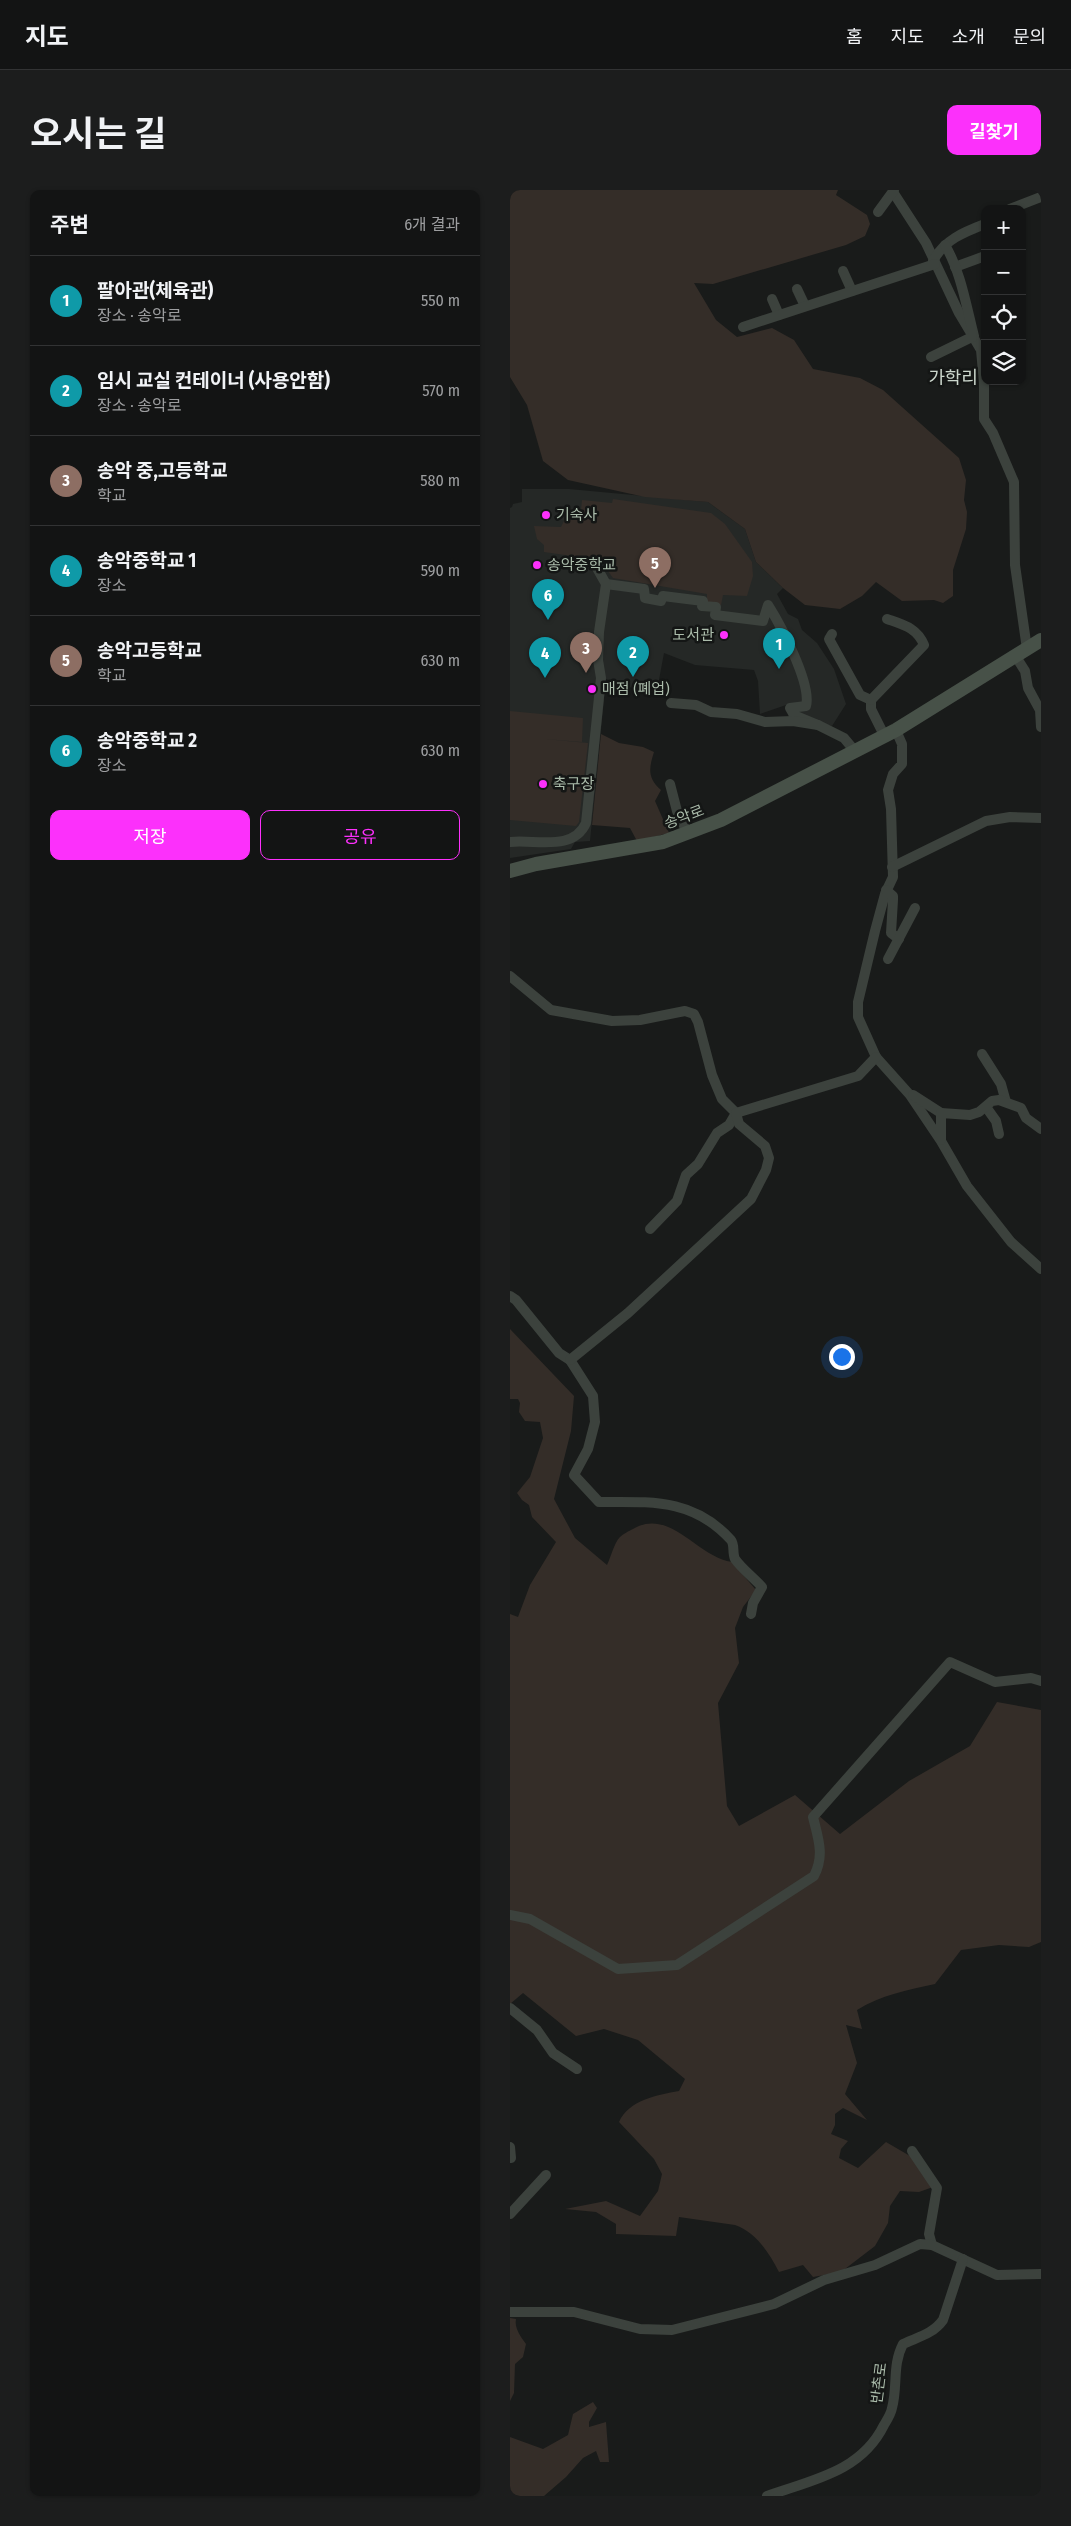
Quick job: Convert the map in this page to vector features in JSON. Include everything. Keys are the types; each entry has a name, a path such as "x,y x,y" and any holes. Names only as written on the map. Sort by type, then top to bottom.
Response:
{"main road":[{"path":"1023,655 1041,640"},
{"path":"510,876 672,844 753,809 891,735 1041,646"},
{"name":"송악로","path":"510,871 536,864 638,848 688,834 758,802 854,750 891,735"}],"street":[{"path":"878,212 893,191 926,243 959,314 981,350 984,419 993,433 1014,482 1015,565 1023,655 1028,688 1040,710 1041,727"},
{"path":"1020,205 1041,197"},
{"path":"743,327 934,263 945,245 953,238 981,226"},
{"path":"945,245 955,267 974,336"},
{"path":"955,267 981,257"},
{"path":"843,271 852,291"},
{"path":"797,289 805,306"},
{"path":"772,299 779,315"},
{"path":"931,357 974,336"},
{"path":"510,842 549,842 572,839 578,836 586,823 601,678 598,660 606,584 593,561"},
{"path":"606,584 644,589 645,598 655,600 661,601 663,596 703,601 702,606 716,608 715,615 762,621 768,605 784,631 802,674 808,700 806,706 790,708 794,715 844,738 854,750"},
{"path":"871,700 924,646 920,635 913,629 887,619"},
{"path":"832,634 828,638 860,696 871,700"},
{"path":"871,700 872,709 891,735 902,744 902,764 893,774 888,790 891,809 893,877 886,890 858,1002 858,1016 876,1057 906,1091 941,1141 967,1186 1011,1242 1041,1269"},
{"path":"671,703 696,705 711,712 737,714 765,722 793,721 818,725"},
{"path":"670,784 677,811 688,834"},
{"path":"892,867 986,821 1010,817 1041,818"},
{"path":"886,890 893,896 892,933 899,939"},
{"path":"888,959 915,908"},
{"path":"510,976 551,1010 612,1021 640,1020 685,1011 694,1014 698,1022 712,1075 722,1099 736,1113 739,1124 764,1146 768,1158 766,1170 751,1199 628,1313 570,1360"},
{"path":"982,1054 994,1072 1006,1102"},
{"path":"650,1229 677,1201 686,1175 698,1164 717,1133 729,1125 736,1113 858,1076 876,1057"},
{"path":"906,1091 940,1113 970,1115 986,1107 992,1101 999,1100 1021,1108 1026,1118 1041,1129"},
{"path":"986,1107 996,1122 999,1134"},
{"path":"940,1113 941,1141"},
{"path":"510,1296 516,1300 559,1353 570,1360 593,1396 596,1422 588,1449 574,1476 599,1502 652,1501 690,1510 706,1517 733,1542 736,1559 762,1587 753,1602 751,1614"},
{"path":"510,1915 530,1919 618,1969 677,1965 814,1876 819,1866 822,1852 813,1817 950,1662 995,1682 1031,1678 1041,1681"},
{"path":"510,2008 537,2030 553,2053 577,2069"},
{"path":"510,2147 511,2158"},
{"path":"912,2151 937,2188 929,2234 932,2244"},
{"path":"510,2214 546,2175"},
{"path":"510,2312 574,2312 640,2329 672,2330 774,2304 824,2280 875,2265 920,2244 932,2244 997,2275 1041,2274"},
{"name":"반촌로","path":"767,2496 838,2471 856,2462 880,2434 892,2409 897,2356 903,2344 926,2335 943,2320 948,2312 962,2259"}],"shaded area":[{"path":"510,190 838,190 836,195 867,215 870,224 865,236 846,245 713,284 694,283 716,320 737,337 772,328 794,340 813,369 860,378 883,390 959,458 966,480 964,500 967,512 966,529 953,570 953,596 943,603 934,600 902,601 876,582 862,596 840,609 805,605 783,588 756,562 745,529 708,502 645,497 568,480 543,461 527,405 510,377"},
{"path":"522,489 569,489 708,502 745,529 756,562 783,588 777,594 788,614 798,619 802,630 817,643 834,669 846,704 832,726 789,718 786,705 760,714 758,681 754,670 695,665 664,653 656,696 606,679 590,841 575,842 571,849 510,858 510,508 513,504 522,502"},
{"path":"613,499 711,513 725,524 752,562 753,576 747,596 723,595 721,605 707,603 707,594 613,578 600,560 544,552 544,545 537,539 534,526 561,527 565,519 565,509 581,510 582,500 612,503"},
{"path":"510,711 583,718 582,742 545,739 588,743 579,822 576,826 510,820"},
{"path":"601,734 619,743 643,747 654,752 650,772 656,786 661,790 655,801 669,833 637,841 630,828 592,825"},
{"path":"510,1329 574,1396 571,1431 554,1499 575,1538 607,1565 621,1536 646,1524 659,1524 683,1535 707,1552 732,1562 756,1590 743,1607 735,1628 739,1663 718,1703 727,1806 739,1826 795,1795 840,1834 909,1781 970,1746 997,1702 1041,1710 1041,1942 1029,1947 999,1945 961,1950 935,1984 885,1997 857,2010 862,2029 846,2025 857,2063 845,2094 867,2120 843,2108 835,2114 835,2125 831,2134 848,2141 841,2149 839,2158 858,2168 886,2142 910,2156 933,2187 919,2192 900,2191 890,2206 888,2223 875,2246 841,2272 813,2277 803,2265 779,2272 762,2244 750,2233 735,2225 679,2217 676,2236 616,2234 616,2224 596,2212 565,2209 606,2201 640,2216 658,2191 662,2174 654,2159 619,2122 630,2108 644,2100 679,2091 685,2079 638,2040 604,2029 576,2036 523,1993 510,2004 510,1614 518,1617 530,1585 556,1542 532,1517 529,1505 517,1493 530,1477 543,1438 540,1422 525,1421 519,1412 520,1403 518,1399 510,1399"},
{"path":"510,2318 516,2319 517,2329 526,2344 523,2357 515,2364 514,2393 510,2401"},
{"path":"593,2402 597,2408 589,2422 589,2427 606,2422 609,2462 600,2462 596,2451 583,2458 566,2477 544,2496 510,2496 510,2437 543,2449 568,2435 573,2414"}],"place":[{"name":"기숙사","path":"546,515"},
{"name":"송악중학교","path":"537,565"},
{"name":"송악고등학교","path":"655,588"},
{"name":"송악중학교 2","path":"548,620"},
{"name":"도서관","path":"724,635"},
{"name":"팔아관(체육관)","path":"779,669"},
{"name":"송악 중,고등학교","path":"586,673"},
{"name":"임시 교실 컨테이너 (사용안함)","path":"633,677"},
{"name":"송악중학교 1","path":"545,678"},
{"name":"매점 (폐업)","path":"592,689"},
{"name":"축구장","path":"543,784"}],"district":[{"name":"가학리","path":"953,378"}]}
